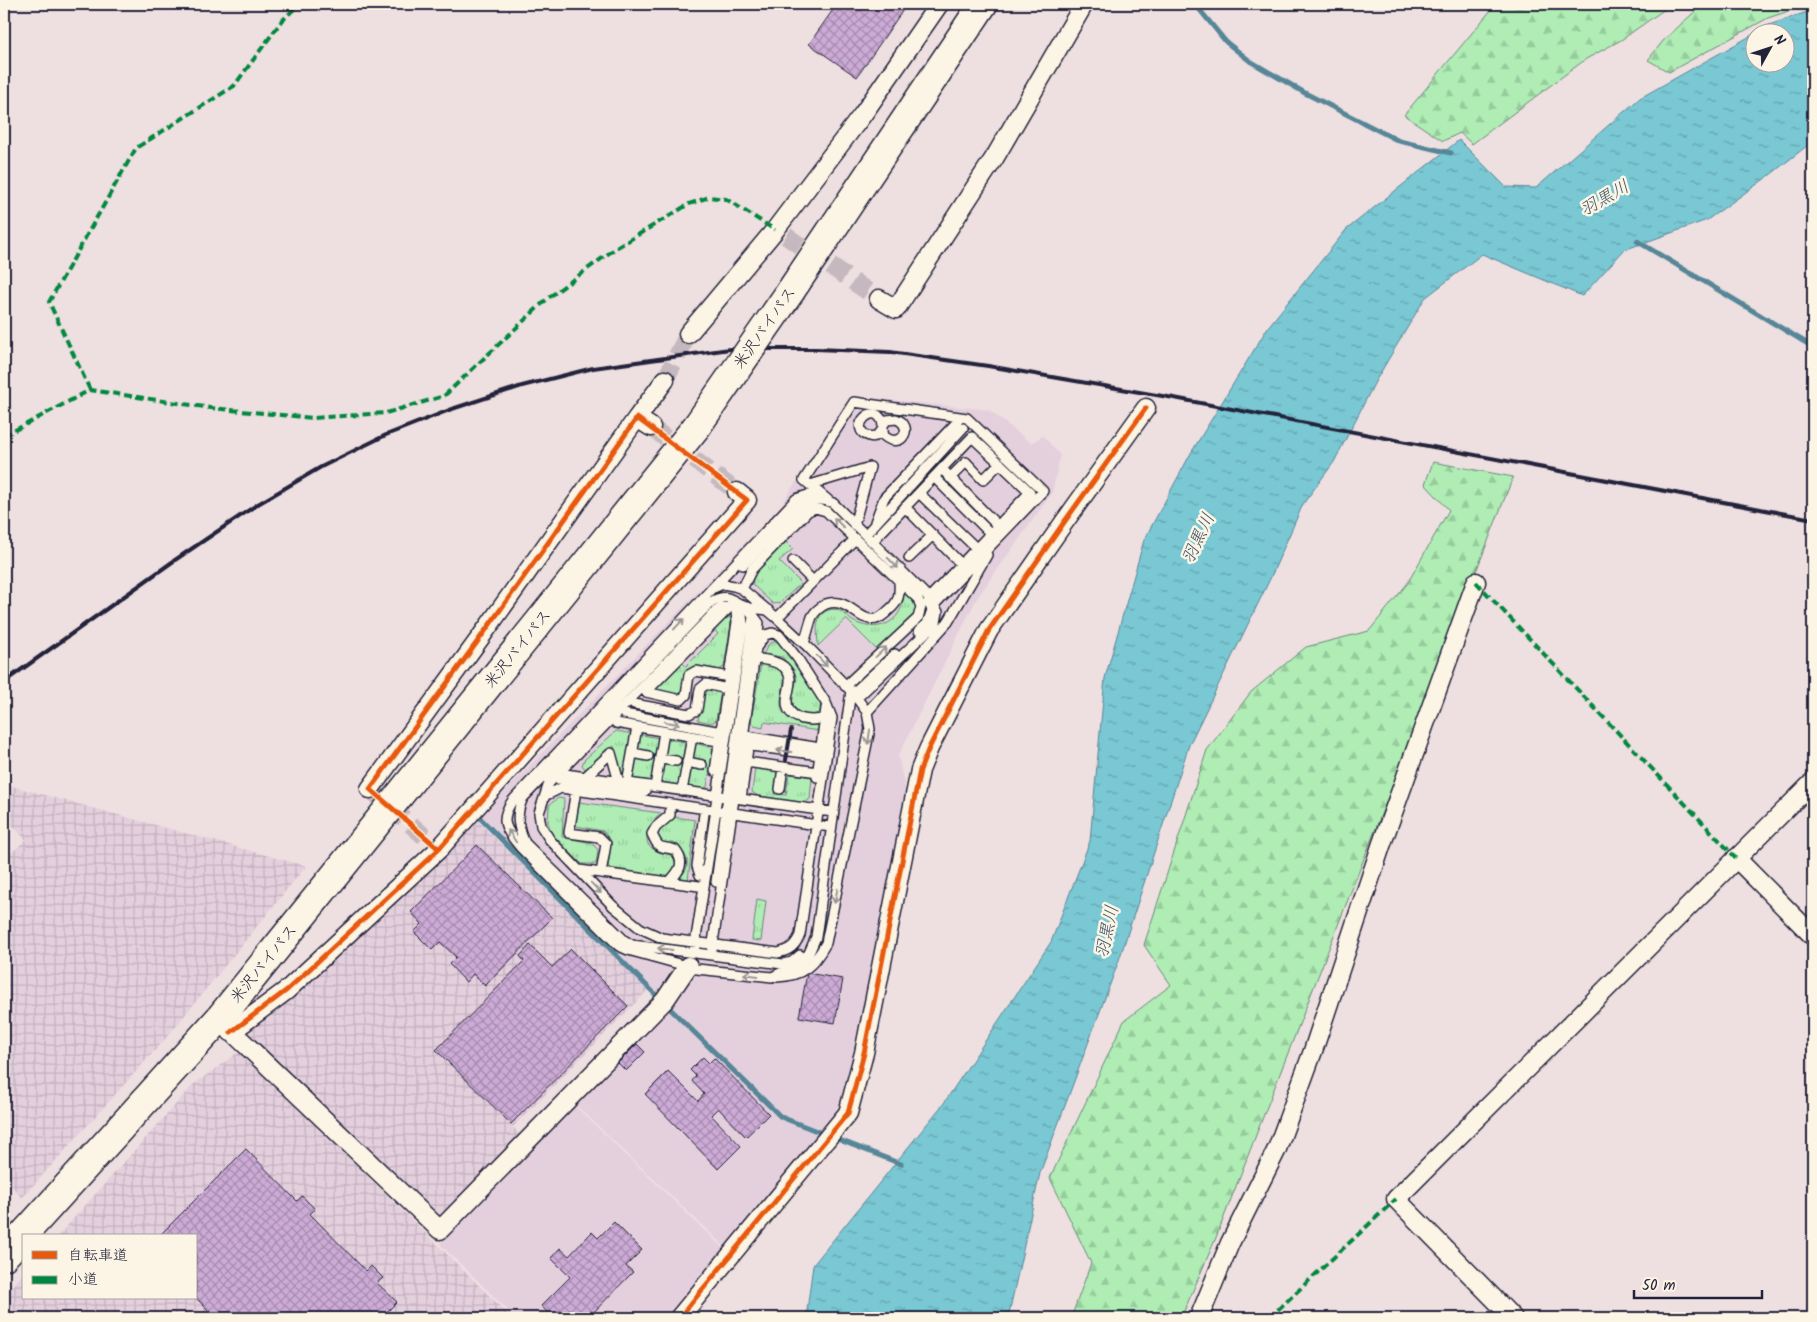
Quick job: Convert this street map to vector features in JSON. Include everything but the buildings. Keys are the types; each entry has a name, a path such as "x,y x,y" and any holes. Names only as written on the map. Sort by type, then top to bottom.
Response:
{"highway":[{"name":"米沢バイパス","path":"25,1234 225,1025 697,426 790,292 983,4"},
{"name":"米沢バイパス","path":"4,1256 22,1237"}],"street":[{"path":"688,334 781,233 939,4"},
{"path":"879,299 896,309 995,156 1084,4"},
{"path":"370,789 483,634 644,423 665,380"},
{"path":"678,1318 848,1113 864,1053 920,770 929,748 989,630 1146,408"},
{"path":"690,957 678,984 661,1004 440,1230 225,1025 287,990 440,849 747,500 737,492"},
{"path":"1199,1318 1230,1243 1280,1141 1313,1051 1381,846 1476,582"},
{"path":"1513,1318 1396,1199 1813,782"},
{"path":"1736,858 1813,936"}],"lane":[{"path":"824,500 804,480 854,402 967,418 1043,491 995,542 929,599"},
{"path":"896,418 898,407"},
{"path":"896,418 887,420 883,428 878,435 873,437 866,436 862,432 860,424 865,416 877,415 881,419 883,428 884,436 895,442 900,440 906,429 903,423 896,418"},
{"path":"929,599 1030,492 950,415"},
{"path":"842,420 860,424"},
{"path":"868,539 873,527 960,425"},
{"path":"868,539 905,507 972,437"},
{"path":"950,478 966,462 984,480 1000,463"},
{"path":"810,485 870,466 854,524"},
{"path":"942,469 998,525"},
{"path":"934,477 990,533"},
{"path":"919,493 976,548"},
{"path":"742,589 752,569 808,511 814,508 826,511 918,599 921,607 918,618 851,691 810,936 798,958 783,964 709,955 690,957 628,950 619,946 510,836 504,823 506,809 796,499 808,495 833,503 929,599 938,612 936,623 851,691"},
{"path":"711,590 723,584 803,504 813,499 824,500"},
{"path":"905,507 961,564"},
{"path":"909,558 933,535"},
{"path":"777,618 855,539"},
{"path":"867,712 948,622 995,542"},
{"path":"793,561 813,581"},
{"path":"802,666 812,616 822,606 833,602 846,605 863,617 876,619 883,616 897,602 900,593 899,582"},
{"path":"723,584 742,589 806,645 851,691 867,712 870,729 826,943 818,958 800,973 790,976 772,977 632,944 624,940 525,843 519,831 518,813 519,805 523,798 712,602 719,598 738,601 749,610 759,623 738,738"},
{"path":"851,691 927,624 932,610 929,599"},
{"path":"539,813 559,777 721,607 733,608 742,615 738,738"},
{"path":"731,807 746,762 738,738 727,689 737,622 733,608"},
{"path":"733,608 616,723 559,777 549,783 539,813 541,826 550,840 613,906 640,928 662,938 778,949 786,947 792,942 796,934 832,718 826,703 779,635 772,633 765,635 755,653"},
{"path":"749,610 768,610"},
{"path":"709,955 731,807 753,617 749,610"},
{"path":"755,653 785,668 791,682 787,701 789,710 794,715 801,720 826,718"},
{"path":"646,692 681,700 686,695 689,675 696,671 729,677"},
{"path":"634,704 689,714 697,710 700,689 706,684 727,689"},
{"path":"814,820 820,752 826,718 826,703"},
{"path":"624,714 738,738 820,752"},
{"path":"616,723 723,742 738,738"},
{"path":"623,782 633,753 637,727"},
{"path":"655,787 664,732"},
{"path":"682,791 692,736"},
{"path":"723,742 738,738"},
{"path":"694,940 700,875 723,742"},
{"path":"585,777 611,753 623,782"},
{"path":"633,753 648,756"},
{"path":"660,759 676,761"},
{"path":"687,762 702,765"},
{"path":"746,762 818,772"},
{"path":"780,789 783,767"},
{"path":"543,777 585,777 682,791 712,806"},
{"path":"559,777 712,806"},
{"path":"549,794 561,788 731,807 814,820 828,829"},
{"path":"549,794 670,809 712,806 731,807 814,820 831,814"},
{"path":"575,796 569,833 599,837 606,844 601,873"},
{"path":"690,957 694,940 712,806"},
{"path":"669,882 681,868 681,860 675,850 662,848 657,844 652,834 656,827 670,815 670,809"},
{"path":"772,977 801,963 809,953 816,937 828,829"},
{"path":"579,870 699,886"}],"shaded area":[{"path":"851,396 989,410 1031,443 1043,436 1060,455 1052,493 977,598 898,756 907,797 845,1109 728,1250 575,1104 669,1004 480,817 780,507"},
{"path":"4,784 306,866 167,1037 22,1198 4,1177 4,859 26,840 4,816"},
{"path":"478,821 648,990 513,1127 524,1139 440,1226 244,1035"},
{"path":"240,1051 512,1318 4,1318 4,1296 22,1275 22,1300 198,1300 198,1234 60,1234 194,1084"},
{"path":"574,1105 726,1251 668,1318 516,1318 440,1244"}],"green space":[{"path":"1496,4 1672,4 1621,40 1586,59 1472,144 1460,133 1443,141 1404,115"},
{"path":"1703,4 1810,4 1761,22 1744,22 1744,31 1669,72 1648,60 1663,41"},
{"path":"1433,462 1513,477 1215,1240 1181,1318 1071,1318 1091,1263 1050,1178 1124,1021 1171,985 1144,945 1207,750 1251,692 1306,647 1369,631 1407,584 1449,510 1425,484"},
{"path":"786,542 793,549 779,561 801,583 780,603 773,604 752,584 754,574"},
{"path":"904,593 915,603 917,610 878,651 846,619 818,646 818,622 820,616 825,612 835,609 860,624 870,626 884,625 898,614 902,606"},
{"path":"723,617 730,617 731,624 724,667 717,671 695,666 686,671 682,692 677,697 653,690 681,662 686,666 718,634 713,628"},
{"path":"775,641 783,645 821,704 820,712 805,717 793,706 792,696 797,679 794,670 782,657 763,654 769,644"},
{"path":"761,664 772,666 783,673 784,682 781,704 785,715 801,723 819,723 818,731 764,722 763,728 754,726 751,722"},
{"path":"707,688 721,691 716,720 712,723 698,720 703,692"},
{"path":"616,731 633,734 625,778 623,778 614,746 586,770 582,765 584,760"},
{"path":"638,734 658,738 651,781 631,779 635,757 650,753 636,750"},
{"path":"666,739 686,742 679,785 658,782 662,762 677,757 663,754"},
{"path":"694,743 710,747 713,751 707,787 703,789 687,787 690,766 704,768 706,762 691,759"},
{"path":"755,768 777,771 775,794 786,795 789,774 812,777 810,799 804,803 758,796 752,792"},
{"path":"558,798 564,799 562,837 592,843 598,850 596,864 582,864 553,836 548,823 549,805"},
{"path":"578,802 661,813 651,825 647,835 647,842 656,850 673,856 676,859 675,871 664,877 608,868 611,841 603,831 576,826"},
{"path":"675,817 695,820 688,880 680,879 687,865 684,853 677,847 665,844 657,838 656,832"},
{"path":"757,899 766,901 761,941 752,940"}],"water":[{"name":"羽黒川","path":"1813,10 1813,141 1770,175 1707,220 1624,250 1582,296 1482,254 1425,298 1376,380 1334,462 1303,504 1270,579 1189,745 1119,960 1040,1173 1008,1318 806,1318 813,1265 944,1103 1051,942 1090,841 1105,678 1144,540 1191,453 1268,327 1346,230 1459,140 1506,187 1536,188 1640,98 1744,40 1744,72 1794,72 1794,22 1778,22"}],"waterway":[{"path":"1195,4 1226,42 1250,61 1305,93 1399,141 1451,153"},
{"path":"1637,241 1813,347"},
{"path":"477,815 655,994 781,1117 901,1164"}],"tunnel":[{"path":"786,236 879,299"},
{"path":"665,380 688,334"},
{"path":"651,427 737,492"},
{"path":"370,789 439,849"}],"railway":[{"path":"4,682 175,560 258,504 321,467 386,435 452,409 522,386 593,368 730,349 816,349 890,352 988,366 1174,398 1813,519"},
{"path":"786,760 791,730"}],"marked path":[{"path":"90,390 49,302 136,148 234,86 281,22 299,4"},
{"path":"4,436 90,390 211,408 313,418 386,413 444,396 548,298 616,248 689,204 709,197 726,199 775,230"},
{"path":"1476,582 1736,858"},
{"path":"1269,1318 1396,1199"}],"cycle path":[{"path":"679,1318 848,1113 864,1053 920,770 929,748 989,630 1146,408"},
{"path":"231,1032 287,990 439,849 747,500 637,418 370,789 439,849"}]}
